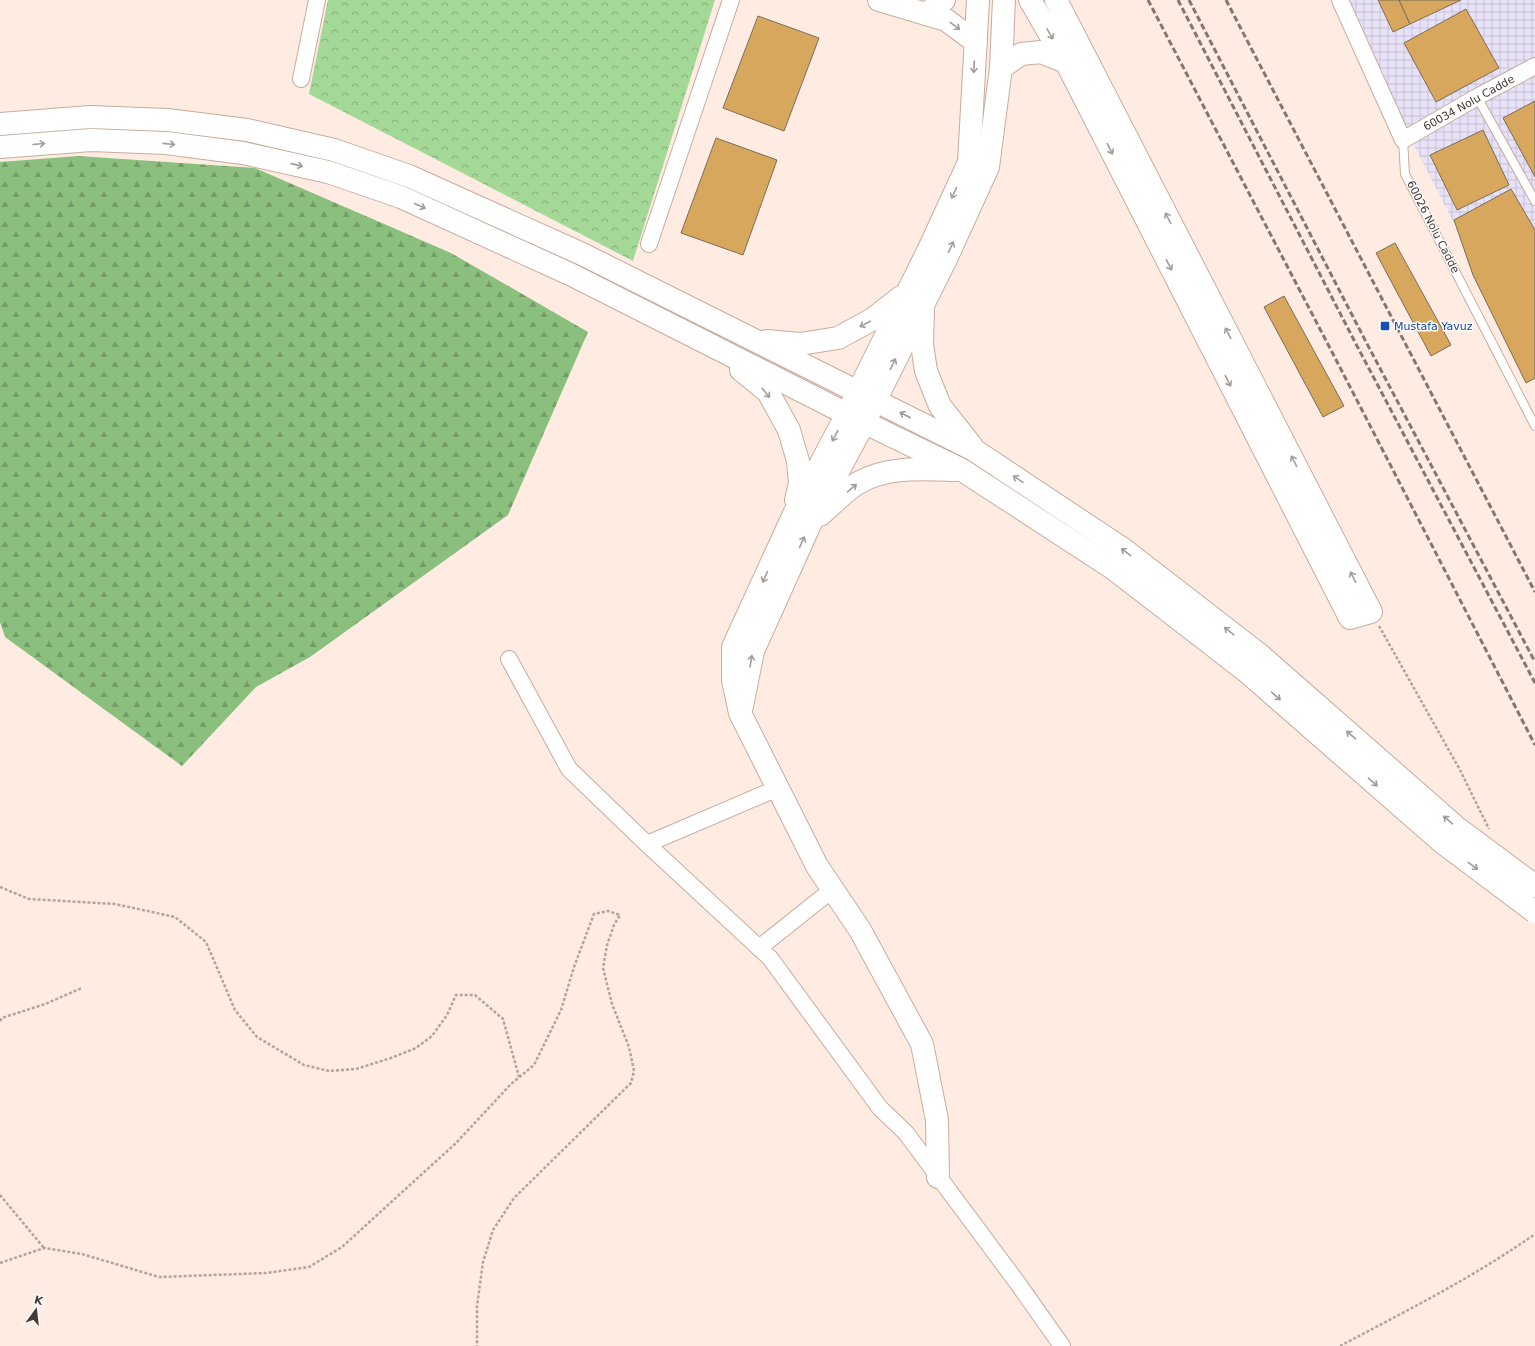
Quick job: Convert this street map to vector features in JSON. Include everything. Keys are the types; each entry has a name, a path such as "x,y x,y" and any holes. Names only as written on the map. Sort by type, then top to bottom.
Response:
{"main road":[{"path":"879,0 946,20 976,42"},
{"path":"926,14 944,0"},
{"path":"974,450 940,406 926,371 915,298 969,162 978,0"},
{"path":"938,1177 937,1120 922,1044 860,930 817,866 740,713 753,651 802,518 856,418 915,298 988,167 1001,68 1004,0"},
{"path":"1030,0 1066,62 1350,618 1371,612 1056,0"},
{"path":"1001,68 1021,54 1041,52 1066,62"},
{"path":"0,124 90,117 168,120 247,130 334,150 409,176 582,254 974,450 1123,549 1253,663 1443,843 1535,912"},
{"path":"0,147 91,140 166,143 243,153 328,172 401,197 565,271 962,470 1114,568 1253,663 1456,827 1535,886"},
{"path":"754,340 800,344 838,338 915,298"},
{"path":"716,348 768,392 789,430 798,461 802,518"},
{"path":"802,518 858,483 887,472 919,469 962,470"}],"street":[{"path":"301,79 316,0"},
{"path":"649,244 731,0"},
{"name":"60026 Nolu Cadde","path":"1340,0 1403,140"},
{"name":"60034 Nolu Cadde","path":"1403,140 1477,97 1535,66"},
{"path":"509,660 569,769 647,844 770,958 880,1108 906,1133 1062,1346"},
{"path":"647,844 778,788"},
{"path":"759,948 833,889"}],"lane":[{"path":"1477,97 1535,201"},
{"name":"60026 Nolu Cadde","path":"1403,140 1405,174 1535,426"}],"path":[{"path":"1371,612 1460,770 1491,832"},
{"path":"0,887 29,899 115,904 175,917 206,942 235,1010 257,1037 304,1065 329,1071 356,1069 416,1048 432,1036 447,1015 456,995 475,995 503,1019 519,1077"},
{"path":"0,1263 44,1248 82,1254 159,1277 266,1273 309,1267 342,1246 456,1143 511,1084 534,1065 561,1010 574,967 594,914 608,911 620,915 614,925 607,945 603,968 612,1004 628,1047 634,1071 631,1083 514,1198 493,1230 483,1262 477,1306 477,1346"},
{"path":"0,1021 2,1018 45,1004 82,988"},
{"path":"0,1195 44,1248"},
{"path":"1340,1346 1418,1305 1513,1250 1535,1234"}],"shaded area":[{"path":"1339,0 1535,0 1535,380"}],"green space":[{"path":"328,0 715,0 633,261 309,94"},
{"path":"78,156 255,168 451,253 588,332 508,515 310,657 256,687 182,766 5,637 0,622 0,162"}],"building":[{"path":"1378,0 1399,0 1410,24 1393,32"},
{"path":"1399,0 1461,0 1410,24"},
{"path":"1466,9 1499,68 1436,102 1404,43"},
{"path":"758,16 819,38 784,131 723,108"},
{"path":"1535,101 1535,177 1503,118"},
{"path":"1483,130 1509,185 1457,210 1430,155"},
{"path":"716,138 777,160 743,255 681,233"},
{"path":"1511,189 1535,230 1535,378 1526,383 1473,275 1454,220"},
{"path":"1395,243 1451,345 1431,356 1376,253"},
{"path":"1284,296 1344,406 1323,417 1264,307"}],"railway":[{"path":"1148,0 1535,745"},
{"path":"1178,0 1356,344 1535,683"},
{"path":"1189,0 1364,338 1535,662"},
{"path":"1226,0 1535,592"}],"place":[{"name":"Mustafa Yavuz","path":"1385,326"}]}
